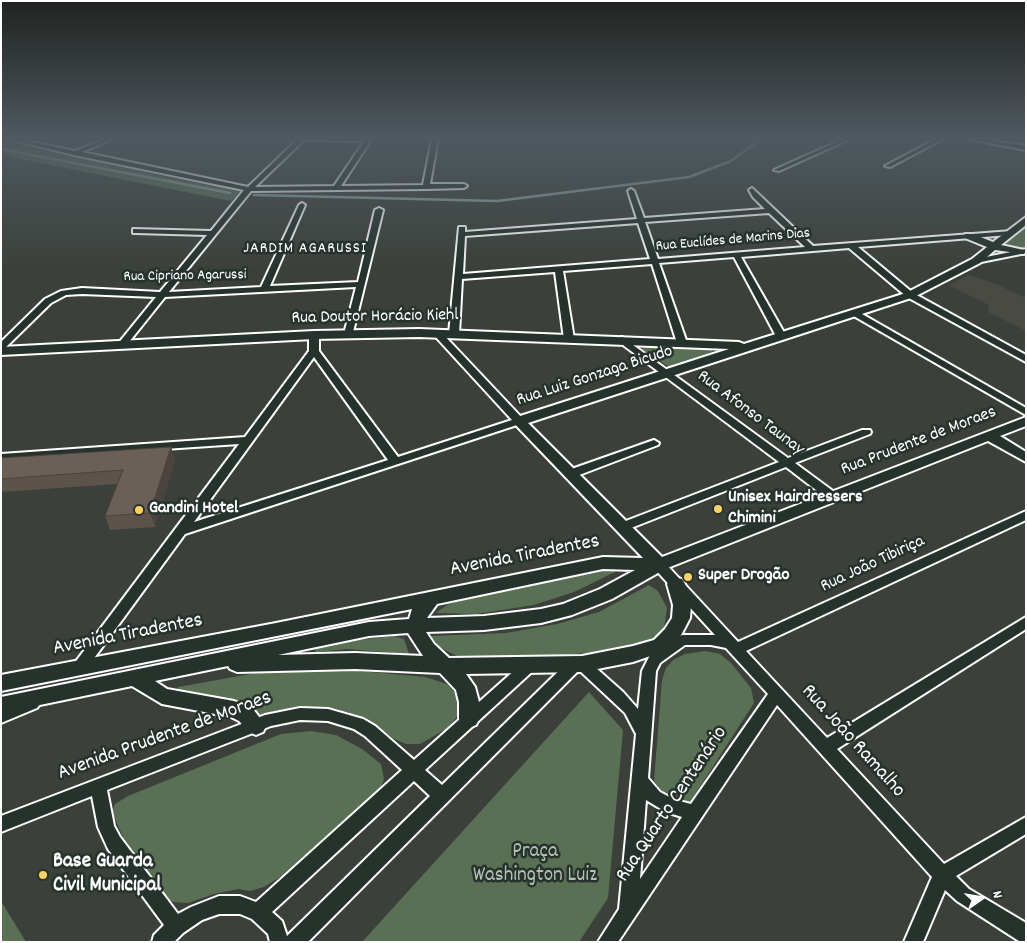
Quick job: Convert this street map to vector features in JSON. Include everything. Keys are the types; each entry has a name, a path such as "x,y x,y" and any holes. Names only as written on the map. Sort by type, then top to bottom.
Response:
{"street":[{"path":"221,183 249,189 464,186"},
{"path":"122,345 161,295 255,183"},
{"path":"335,189 339,183"},
{"path":"426,187 427,183"},
{"path":"752,190 769,211 810,248"},
{"path":"631,191 682,343"},
{"path":"265,288 302,205"},
{"path":"349,334 379,210"},
{"path":"454,334 460,277 462,232 769,211"},
{"name":"Rua Luiz Gonzaga Bicudo","path":"180,531 910,296 976,261 1026,220"},
{"path":"136,231 213,233"},
{"path":"1009,233 1026,238"},
{"name":"Rua Euclídes de Marins Dias","path":"460,277 850,244 1009,233"},
{"path":"969,236 993,246 1023,252"},
{"path":"850,244 910,296 1026,359"},
{"path":"976,261 1023,252"},
{"path":"736,254 781,336"},
{"path":"559,269 569,338"},
{"name":"Rua Cipriano Agarussi","path":"1,347 48,301 64,293 82,291 161,295 360,284"},
{"path":"855,313 1026,412"},
{"path":"1,705 370,629 417,625 484,623 550,614 606,594 659,565 519,421 437,333"},
{"name":"Rua Doutor Horácio Kiehl","path":"1,351 314,335 437,333 749,347"},
{"path":"314,335 314,350 395,461"},
{"name":"Rua Afonso Taunay","path":"622,340 833,497"},
{"path":"637,351 638,345 647,341"},
{"path":"79,668 314,350"},
{"name":"Rua Prudente de Moraes","path":"659,565 1026,422"},
{"path":"622,527 866,432"},
{"path":"990,436 1026,458"},
{"path":"1,457 248,440"},
{"path":"570,474 654,443"},
{"name":"Rua João Tibiriça","path":"733,646 1026,515"},
{"name":"Avenida Tiradentes","path":"1,683 276,630 603,563 659,565"},
{"name":"Rua João Ramalho","path":"659,565 942,875 963,895 1026,934"},
{"path":"186,667 354,660 444,665 578,664 634,654 661,645 672,634 681,618 682,605 676,584"},
{"path":"432,597 418,614 417,632 423,644 465,687 469,702 469,719"},
{"path":"827,747 1026,622"},
{"path":"628,910 649,671 655,659 682,640 711,640 733,646"},
{"path":"578,664 624,702 643,733"},
{"path":"294,942 441,795 578,664"},
{"path":"258,912 530,665"},
{"path":"134,677 162,696 234,709 246,715 256,726"},
{"name":"Rua Quarto Centenário","path":"607,942 777,693"},
{"path":"1,717 50,696"},
{"name":"Avenida Prudente de Moraes","path":"1,824 270,720 300,714 343,718 370,731 441,795"},
{"path":"640,780 654,797 672,807 695,813"},
{"path":"98,786 106,827 114,843 176,926"},
{"path":"913,942 942,875 1026,825"},
{"path":"161,942 176,926 197,913 219,906 240,905 258,912 275,928 280,942"}],"shaded area":[{"path":"970,275 996,284 1026,298 1026,331 988,312 989,305 948,285"}],"green space":[{"path":"141,183 197,183 240,191 231,201"},
{"path":"1026,226 1026,247 1010,249 1002,246"},
{"path":"648,345 710,348 714,353 669,367 643,350 642,347"},
{"path":"603,570 613,570 615,572 574,592 534,605 476,614 436,613 447,605 462,600"},
{"path":"649,585 658,591 667,608 664,629 652,641 629,649 498,658 457,656 429,642 429,638 432,636 506,633 557,624 599,612"},
{"path":"394,636 404,639 409,654 347,649 316,652 315,650 317,645"},
{"path":"705,651 720,654 731,663 751,688 754,703 690,802 681,802 665,795 654,781 662,680 666,668 673,660 685,654"},
{"path":"316,667 425,677 447,684 457,695 461,707 456,718 448,728 420,744 406,744 394,739 366,719 337,709 314,707 285,711 258,718 244,704 176,691 178,687 267,671"},
{"name":"Praça Washington Luiz","path":"589,692 623,730 608,898 579,942 362,942"},
{"path":"311,731 336,735 362,749 381,764 384,779 380,791 280,877 264,887 250,891 238,889 214,894 188,903 173,902 165,896 123,837 112,812 115,804 128,796 281,734"},
{"path":"1,901 26,942 1,942"}],"building":[{"path":"171,447 150,513 105,516 123,470 1,479 1,458"}],"waterway":[{"path":"178,183 230,193"},
{"path":"254,195 497,201 641,183"}],"place":[{"name":"Unisex Hairdressers Chimini","path":"718,509"},
{"name":"Gandini Hotel","path":"139,510"},
{"name":"Super Drogão","path":"688,577"},
{"name":"Base Guarda Civil Municipal","path":"43,875"}],"district":[{"name":"JARDIM AGARUSSI","path":"305,250"}]}
